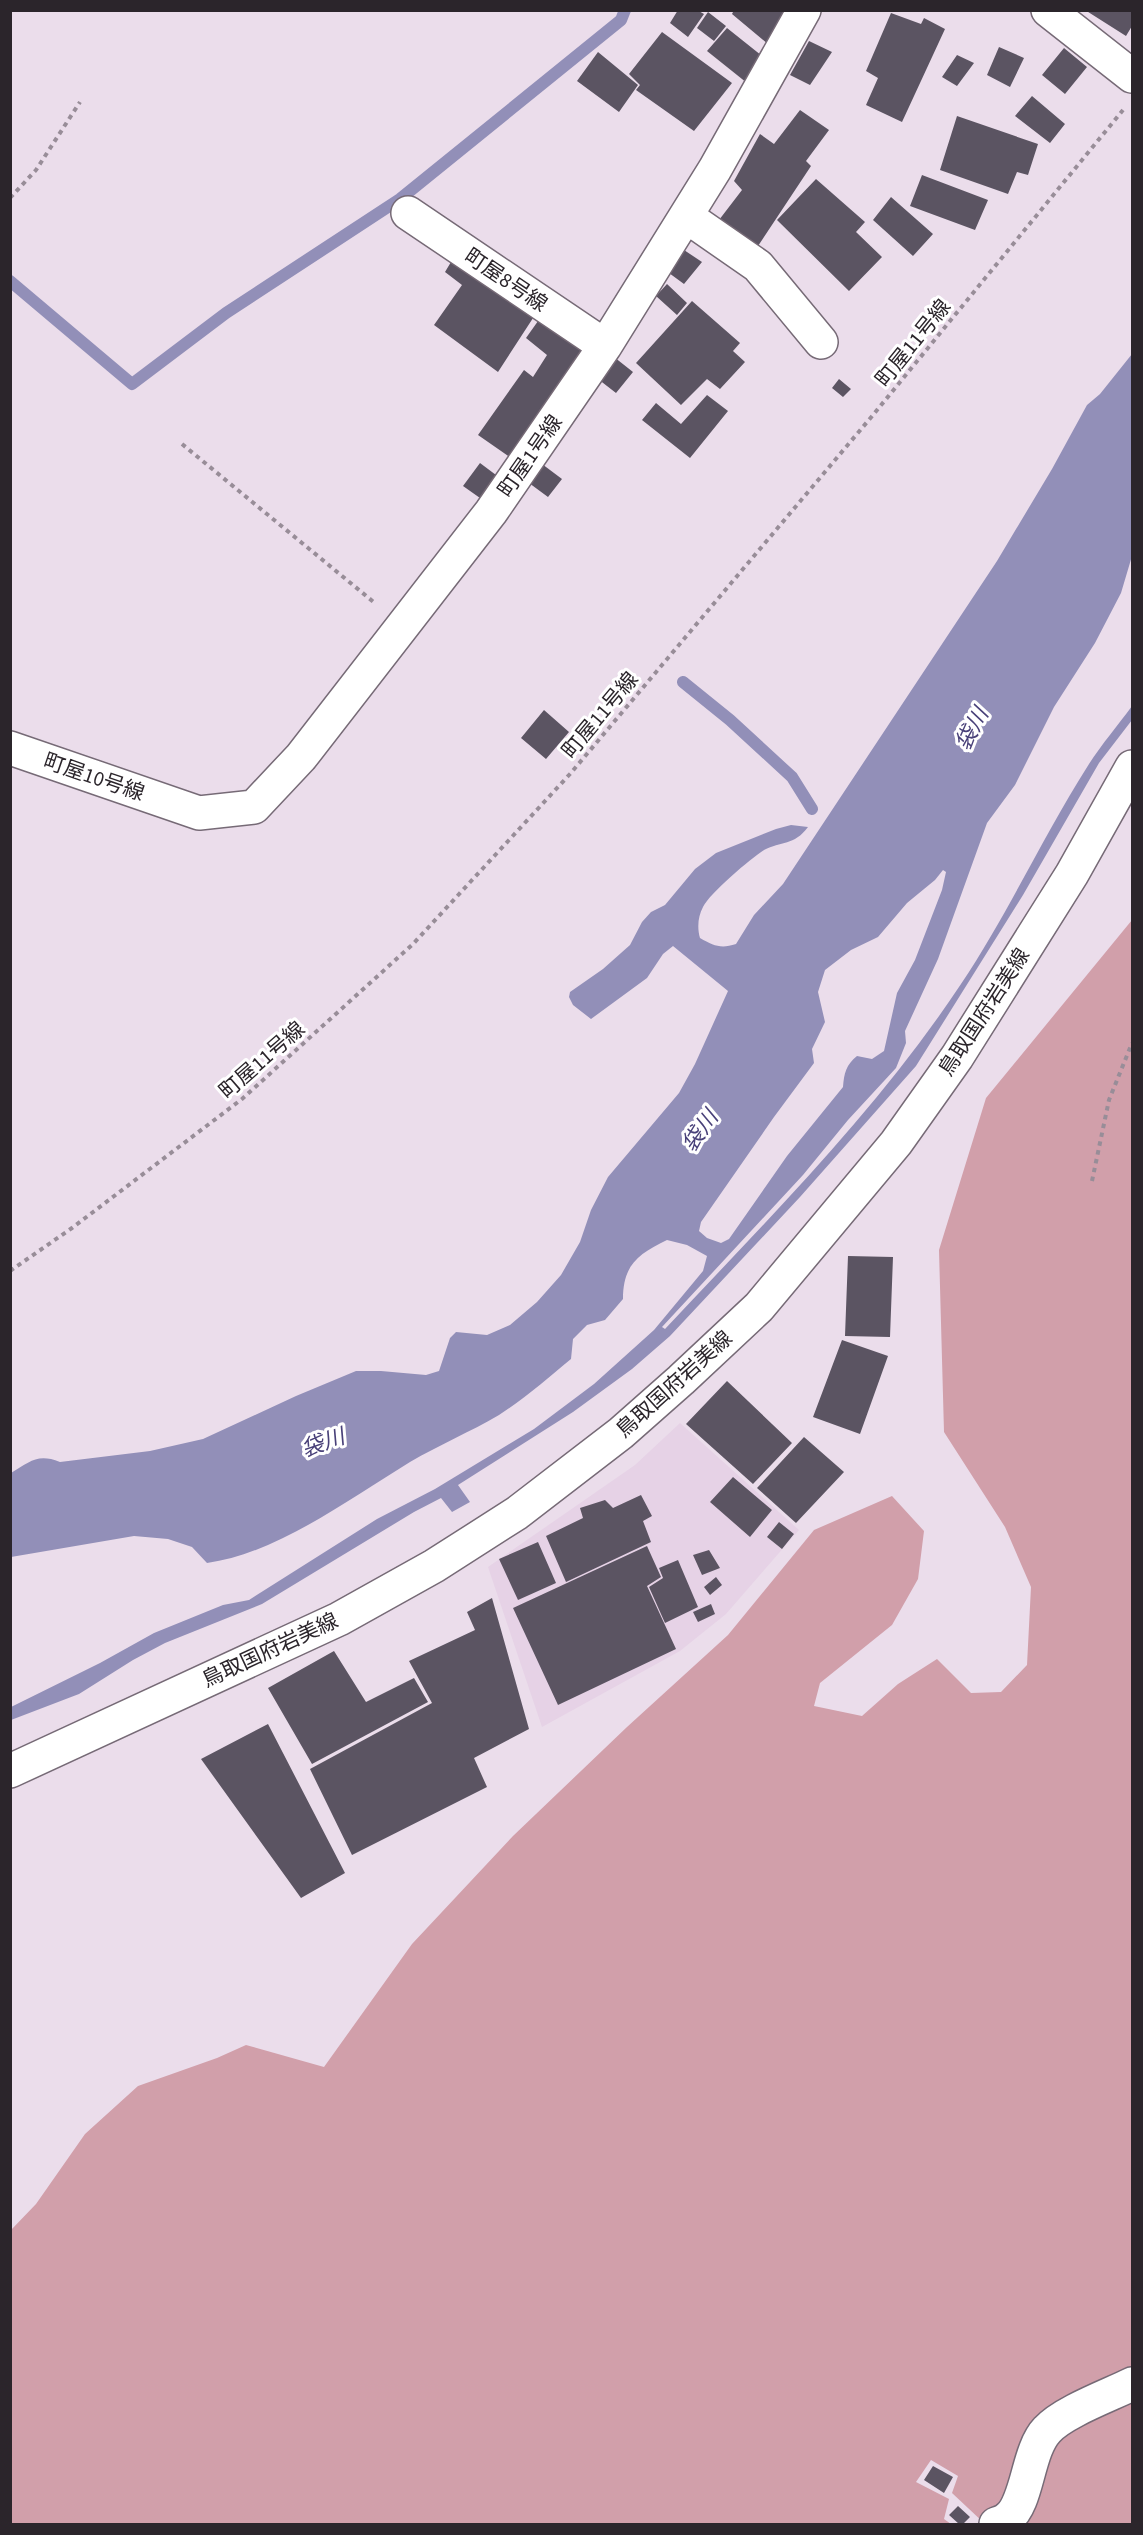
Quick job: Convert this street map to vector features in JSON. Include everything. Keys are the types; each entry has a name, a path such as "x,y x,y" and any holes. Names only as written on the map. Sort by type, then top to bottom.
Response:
{"street":[{"name":"町屋1号線","path":"178,807 199,813 254,807 301,757 491,512 605,346 720,159 804,10"},
{"path":"1048,10 1129,91"},
{"name":"町屋8号線","path":"408,213 605,346"},
{"path":"686,216 758,266 820,342"},
{"name":"町屋10号線","path":"10,748 178,807"},
{"name":"鳥取国府岩美線","path":"10,1771 339,1619 434,1566 517,1514 621,1434 759,1307 896,1143 957,1057 1072,873 1132,767"},
{"path":"996,2524 1009,2518 1016,2507 1035,2449 1046,2430 1061,2419 1132,2384"}],"path":[{"name":"町屋11号線","path":"10,1271 72,1228 242,1099 413,944 570,774 873,415 1129,91"},
{"path":"10,198 36,170 80,102"},
{"path":"182,444 403,627"},
{"path":"1092,1181 1109,1100 1132,1043"}],"shaded area":[{"path":"1132,920 1132,2373 1046,2419 1008,2506 984,2523 952,2493 958,2476 931,2460 916,2482 949,2499 944,2519 951,2524 11,2524 11,2230 36,2204 85,2134 138,2086 217,2058 246,2045 324,2067 412,1944 513,1836 728,1635 814,1530 892,1496 924,1531 918,1579 892,1625 820,1683 814,1706 862,1716 898,1684 937,1659 971,1693 1001,1692 1027,1665 1031,1587 1005,1527 944,1432 939,1250 986,1098"},
{"path":"680,1423 799,1530 726,1614 680,1651 542,1727 488,1567 635,1465"},
{"path":"1132,2390 1132,2524 1013,2524 1042,2448"}],"water":[{"name":"袋川","path":"1132,354 1132,556 1121,593 1095,643 1054,707 1015,785 987,823 938,959 905,1031 906,1043 896,1068 848,1120 803,1175 662,1327 665,1329 782,1205 894,1076 961,984 1089,764 1132,706 1132,720 1099,763 1023,895 916,1066 800,1197 670,1336 632,1369 573,1412 458,1485 470,1502 452,1512 441,1498 262,1604 165,1643 79,1694 11,1720 11,1707 100,1663 154,1633 223,1605 249,1600 377,1519 435,1489 534,1429 594,1384 654,1330 703,1271 707,1256 687,1245 667,1240 648,1250 629,1269 623,1299 605,1320 587,1325 573,1339 571,1359 527,1395 499,1415 410,1462 312,1523 260,1548 233,1558 207,1563 192,1547 168,1539 134,1536 11,1557 11,1473 29,1462 45,1458 60,1462 150,1451 203,1439 356,1371 426,1375 439,1371 450,1338 456,1332 487,1335 510,1325 537,1302 561,1275 580,1242 591,1210 608,1177 679,1093 695,1064 728,991 673,946 663,954 647,978 591,1019 573,1005 569,997 570,992 603,969 630,945 642,922 651,912 665,905 695,869 716,853 776,829 791,825 808,827 798,837 758,854 722,885 703,907 698,922 700,938 718,946 736,944 754,915 783,884 997,561 1087,405 1100,394","holes":["943,870 946,872 942,890 915,960 897,993 884,1051 872,1059 857,1056 850,1063 845,1073 843,1087 787,1156 729,1239 721,1243 707,1238 699,1231 701,1222 814,1063 812,1049 825,1022 818,992 825,970 851,950 878,937 907,903 935,880"]}],"building":[{"path":"678,10 697,10 704,14 688,37 670,23"},
{"path":"734,10 792,10 768,44 732,14"},
{"path":"1085,10 1132,10 1132,26 1126,36"},
{"path":"708,12 726,26 714,41 697,28"},
{"path":"891,13 921,24 924,18 945,29 902,122 866,105 878,78 866,71"},
{"path":"727,28 766,59 747,83 707,51"},
{"path":"662,32 732,83 694,131 636,90 640,85 629,74"},
{"path":"809,41 832,52 810,85 790,75"},
{"path":"999,47 1024,58 1010,87 987,75"},
{"path":"1064,48 1087,67 1065,94 1042,75"},
{"path":"598,52 638,85 619,112 577,81"},
{"path":"957,55 974,63 957,86 942,77"},
{"path":"1032,96 1065,124 1050,143 1015,116"},
{"path":"800,110 829,130 806,161 811,166 758,246 719,220 742,190 734,181 760,134 774,144"},
{"path":"957,116 1038,144 1028,175 1017,172 1008,194 940,170"},
{"path":"922,175 988,200 975,230 910,206"},
{"path":"816,179 865,222 856,232 882,257 849,291 777,220"},
{"path":"891,197 933,234 913,256 873,220"},
{"path":"684,250 702,262 684,284 669,273"},
{"path":"457,252 535,315 498,372 434,325 462,285 445,272"},
{"path":"667,284 687,303 677,315 656,296"},
{"path":"692,301 740,343 733,351 745,362 720,389 707,379 681,405 636,363"},
{"path":"543,314 590,349 511,458 478,435 524,370 533,377 547,355 526,338"},
{"path":"614,357 633,372 616,393 598,379"},
{"path":"839,379 851,389 843,397 832,388"},
{"path":"707,395 728,411 690,458 642,420 656,403 681,424"},
{"path":"480,463 496,475 480,498 463,486"},
{"path":"542,464 562,479 548,497 529,483"},
{"path":"544,710 569,732 546,759 521,738"},
{"path":"848,1256 893,1257 890,1337 845,1336"},
{"path":"842,1340 888,1356 860,1434 813,1417"},
{"path":"727,1381 792,1443 753,1484 686,1424"},
{"path":"804,1437 844,1472 796,1523 757,1488"},
{"path":"733,1477 772,1510 750,1537 710,1502"},
{"path":"641,1495 652,1516 643,1521 651,1542 566,1582 546,1536 583,1518 580,1508 605,1500 613,1508"},
{"path":"779,1522 794,1534 782,1549 767,1537"},
{"path":"538,1542 556,1583 518,1600 499,1559"},
{"path":"647,1546 661,1577 647,1586 676,1649 558,1705 513,1608"},
{"path":"709,1550 720,1568 702,1575 693,1555"},
{"path":"678,1560 698,1607 665,1623 649,1587 663,1578 659,1568"},
{"path":"716,1577 722,1585 710,1595 704,1587"},
{"path":"492,1598 529,1729 474,1758 487,1787 352,1855 310,1769 432,1703 409,1661 475,1630 467,1612"},
{"path":"711,1604 715,1614 698,1622 693,1612"},
{"path":"334,1651 366,1702 414,1678 428,1702 312,1764 268,1688"},
{"path":"268,1724 345,1873 301,1898 201,1759"},
{"path":"933,2466 953,2477 944,2493 924,2480"},
{"path":"958,2506 970,2517 963,2524 959,2524 949,2515"}],"waterway":[{"path":"10,281 132,384 226,313 400,199 621,20 625,10"},
{"path":"683,682 730,720 792,777 812,809"}]}
